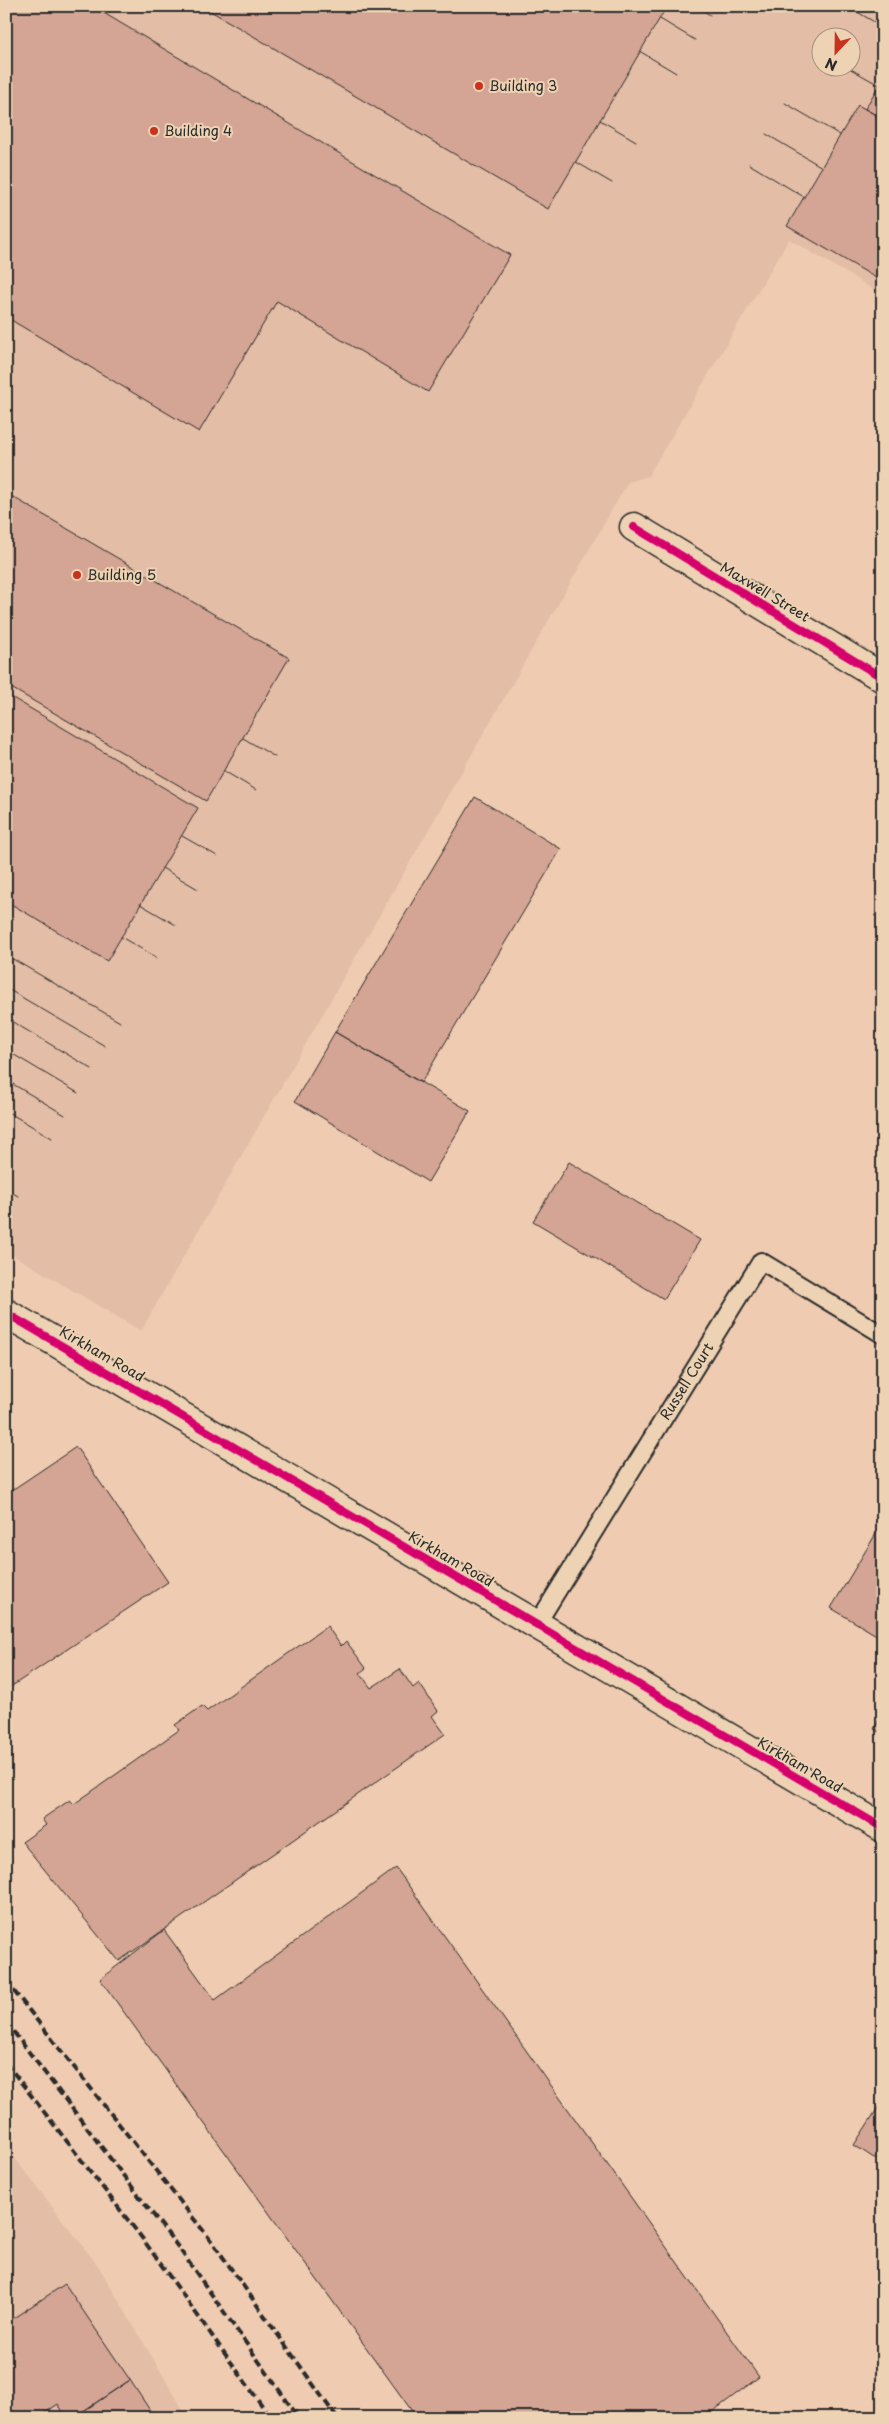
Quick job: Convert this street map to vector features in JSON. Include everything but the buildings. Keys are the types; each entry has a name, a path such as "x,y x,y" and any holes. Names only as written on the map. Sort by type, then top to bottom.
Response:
{"street":[{"name":"Maxwell Street","path":"634,527 883,678"},
{"name":"Kirkham Road","path":"6,1312 883,1828"}],"lane":[{"name":"Russell Court","path":"537,1624 761,1261 883,1335"}],"shaded area":[{"path":"6,6 883,6 883,295 789,239 648,476 628,482 141,1331 6,1251"},
{"path":"6,2147 99,2267 188,2418 6,2418"}],"tram line":[{"path":"696,6 710,15"},
{"path":"847,6 883,27"},
{"path":"660,19 695,40"},
{"path":"641,52 676,73"},
{"path":"862,75 879,85"},
{"path":"785,103 840,135"},
{"path":"600,120 636,141"},
{"path":"766,134 822,167"},
{"path":"576,162 612,183"},
{"path":"749,164 804,197"},
{"path":"243,738 275,757"},
{"path":"224,771 256,790"},
{"path":"182,836 217,856"},
{"path":"162,868 198,889"},
{"path":"140,904 176,925"},
{"path":"121,937 157,958"},
{"path":"6,955 120,1022"},
{"path":"6,988 105,1046"},
{"path":"6,1018 92,1069"},
{"path":"6,1050 78,1093"},
{"path":"6,1080 65,1115"},
{"path":"6,1111 52,1138"},
{"path":"6,1189 18,1196"}],"railway":[{"path":"6,1981 213,2243 337,2418"},
{"path":"6,2022 178,2247 299,2418"},
{"path":"6,2063 142,2238 271,2418"}],"cycle path":[{"path":"634,527 883,678"},
{"path":"6,1313 883,1828"}],"place":[{"name":"Building 3","path":"479,86"},
{"name":"Building 4","path":"154,131"},
{"name":"Building 5","path":"77,575"}]}
